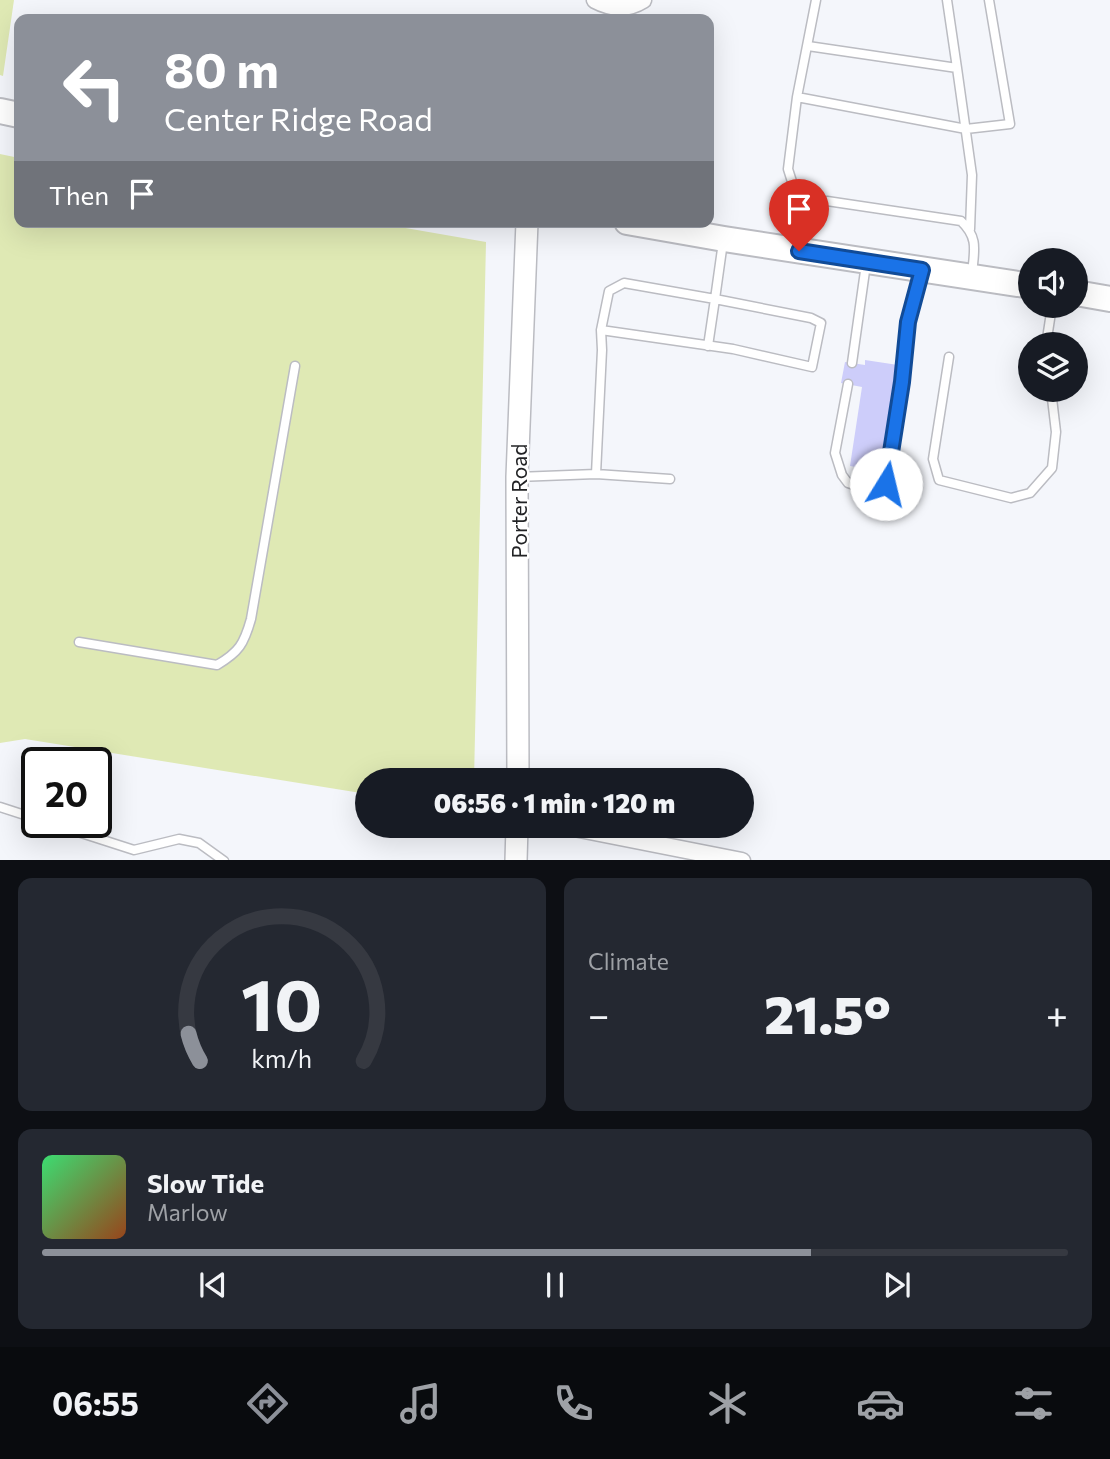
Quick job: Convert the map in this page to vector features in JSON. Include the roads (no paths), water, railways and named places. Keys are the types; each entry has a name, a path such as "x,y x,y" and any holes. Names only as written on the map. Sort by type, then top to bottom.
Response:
{"main road":[{"name":"Porter Road","path":"517,768 517,477 527,228"},
{"path":"661,228 1018,284"},
{"path":"1088,295 1110,299"},
{"path":"516,860 517,838"}],"street":[{"path":"595,0 619,8 643,0"},
{"path":"627,838 742,860"}],"lane":[{"path":"808,211 794,188 788,169 797,97 816,0"},
{"path":"947,0 972,175 970,229"},
{"path":"797,97 966,129 1010,124 989,0"},
{"path":"808,46 957,68"},
{"path":"799,251 808,211 814,204 827,201 961,221 970,229 975,239 972,277"},
{"path":"708,346 724,239"},
{"path":"852,363 866,261"},
{"path":"848,384 835,453 837,464 848,483 874,492 886,484 902,382 908,322 922,270"},
{"path":"596,474 601,330 609,291 624,283 811,318 821,323 812,367 708,346 601,330"},
{"path":"949,357 933,459 939,480 1011,498 1030,493 1052,468 1056,432 1052,402"},
{"path":"79,642 217,666 233,656 245,640 251,619 295,366"},
{"path":"517,477 596,474 670,479"},
{"path":"0,807 21,814"},
{"path":"97,838 134,850 179,839 199,843 224,860"}]}
